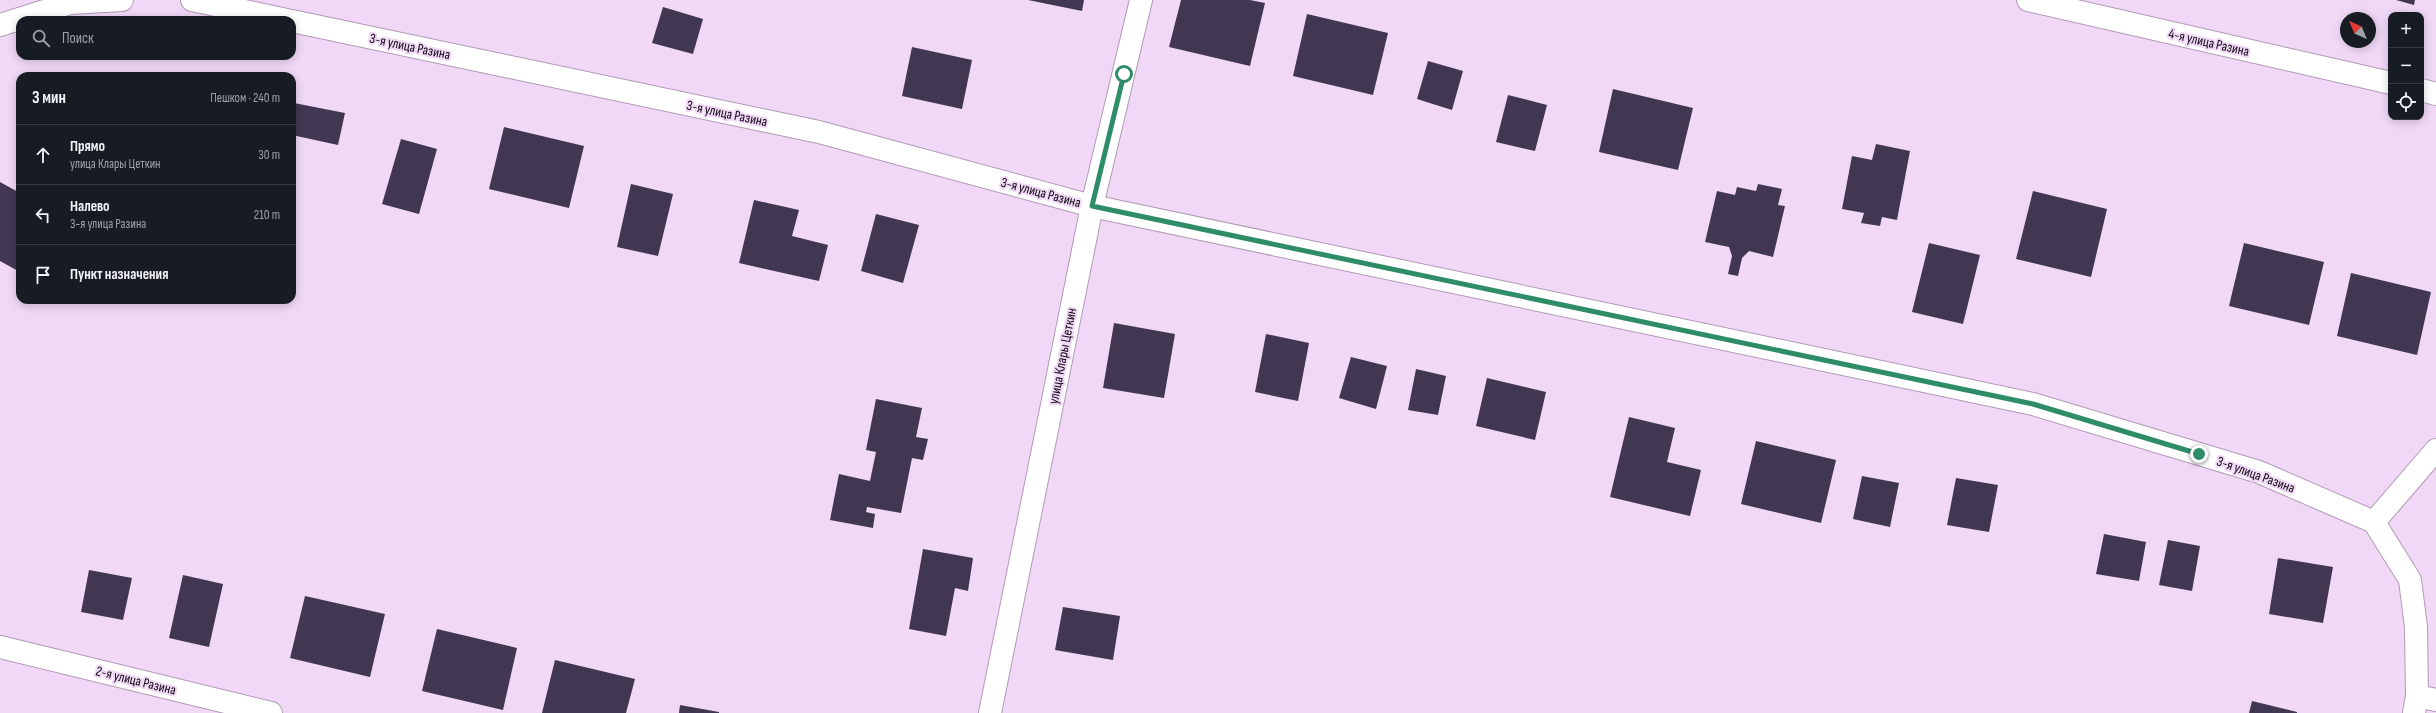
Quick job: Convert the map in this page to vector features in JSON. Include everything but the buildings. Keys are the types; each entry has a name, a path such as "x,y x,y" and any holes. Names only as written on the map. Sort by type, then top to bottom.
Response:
{"street":[{"path":"29,16 70,3 122,0"},
{"path":"192,0 268,16"},
{"name":"улица Клары Цеткин","path":"990,713 1092,206 1141,0"},
{"name":"4-я улица Разина","path":"2028,0 2388,83"},
{"path":"0,25 16,20"},
{"name":"3-я улица Разина","path":"296,22 819,132 1092,206 2033,404 2260,472 2374,522"},
{"path":"2424,91 2436,94"},
{"path":"2423,703 2410,580 2374,522 2436,450"},
{"name":"2-я улица Разина","path":"0,647 271,713"}],"route":[{"path":"1124,74 1092,206 2033,404 2199,454"}]}
